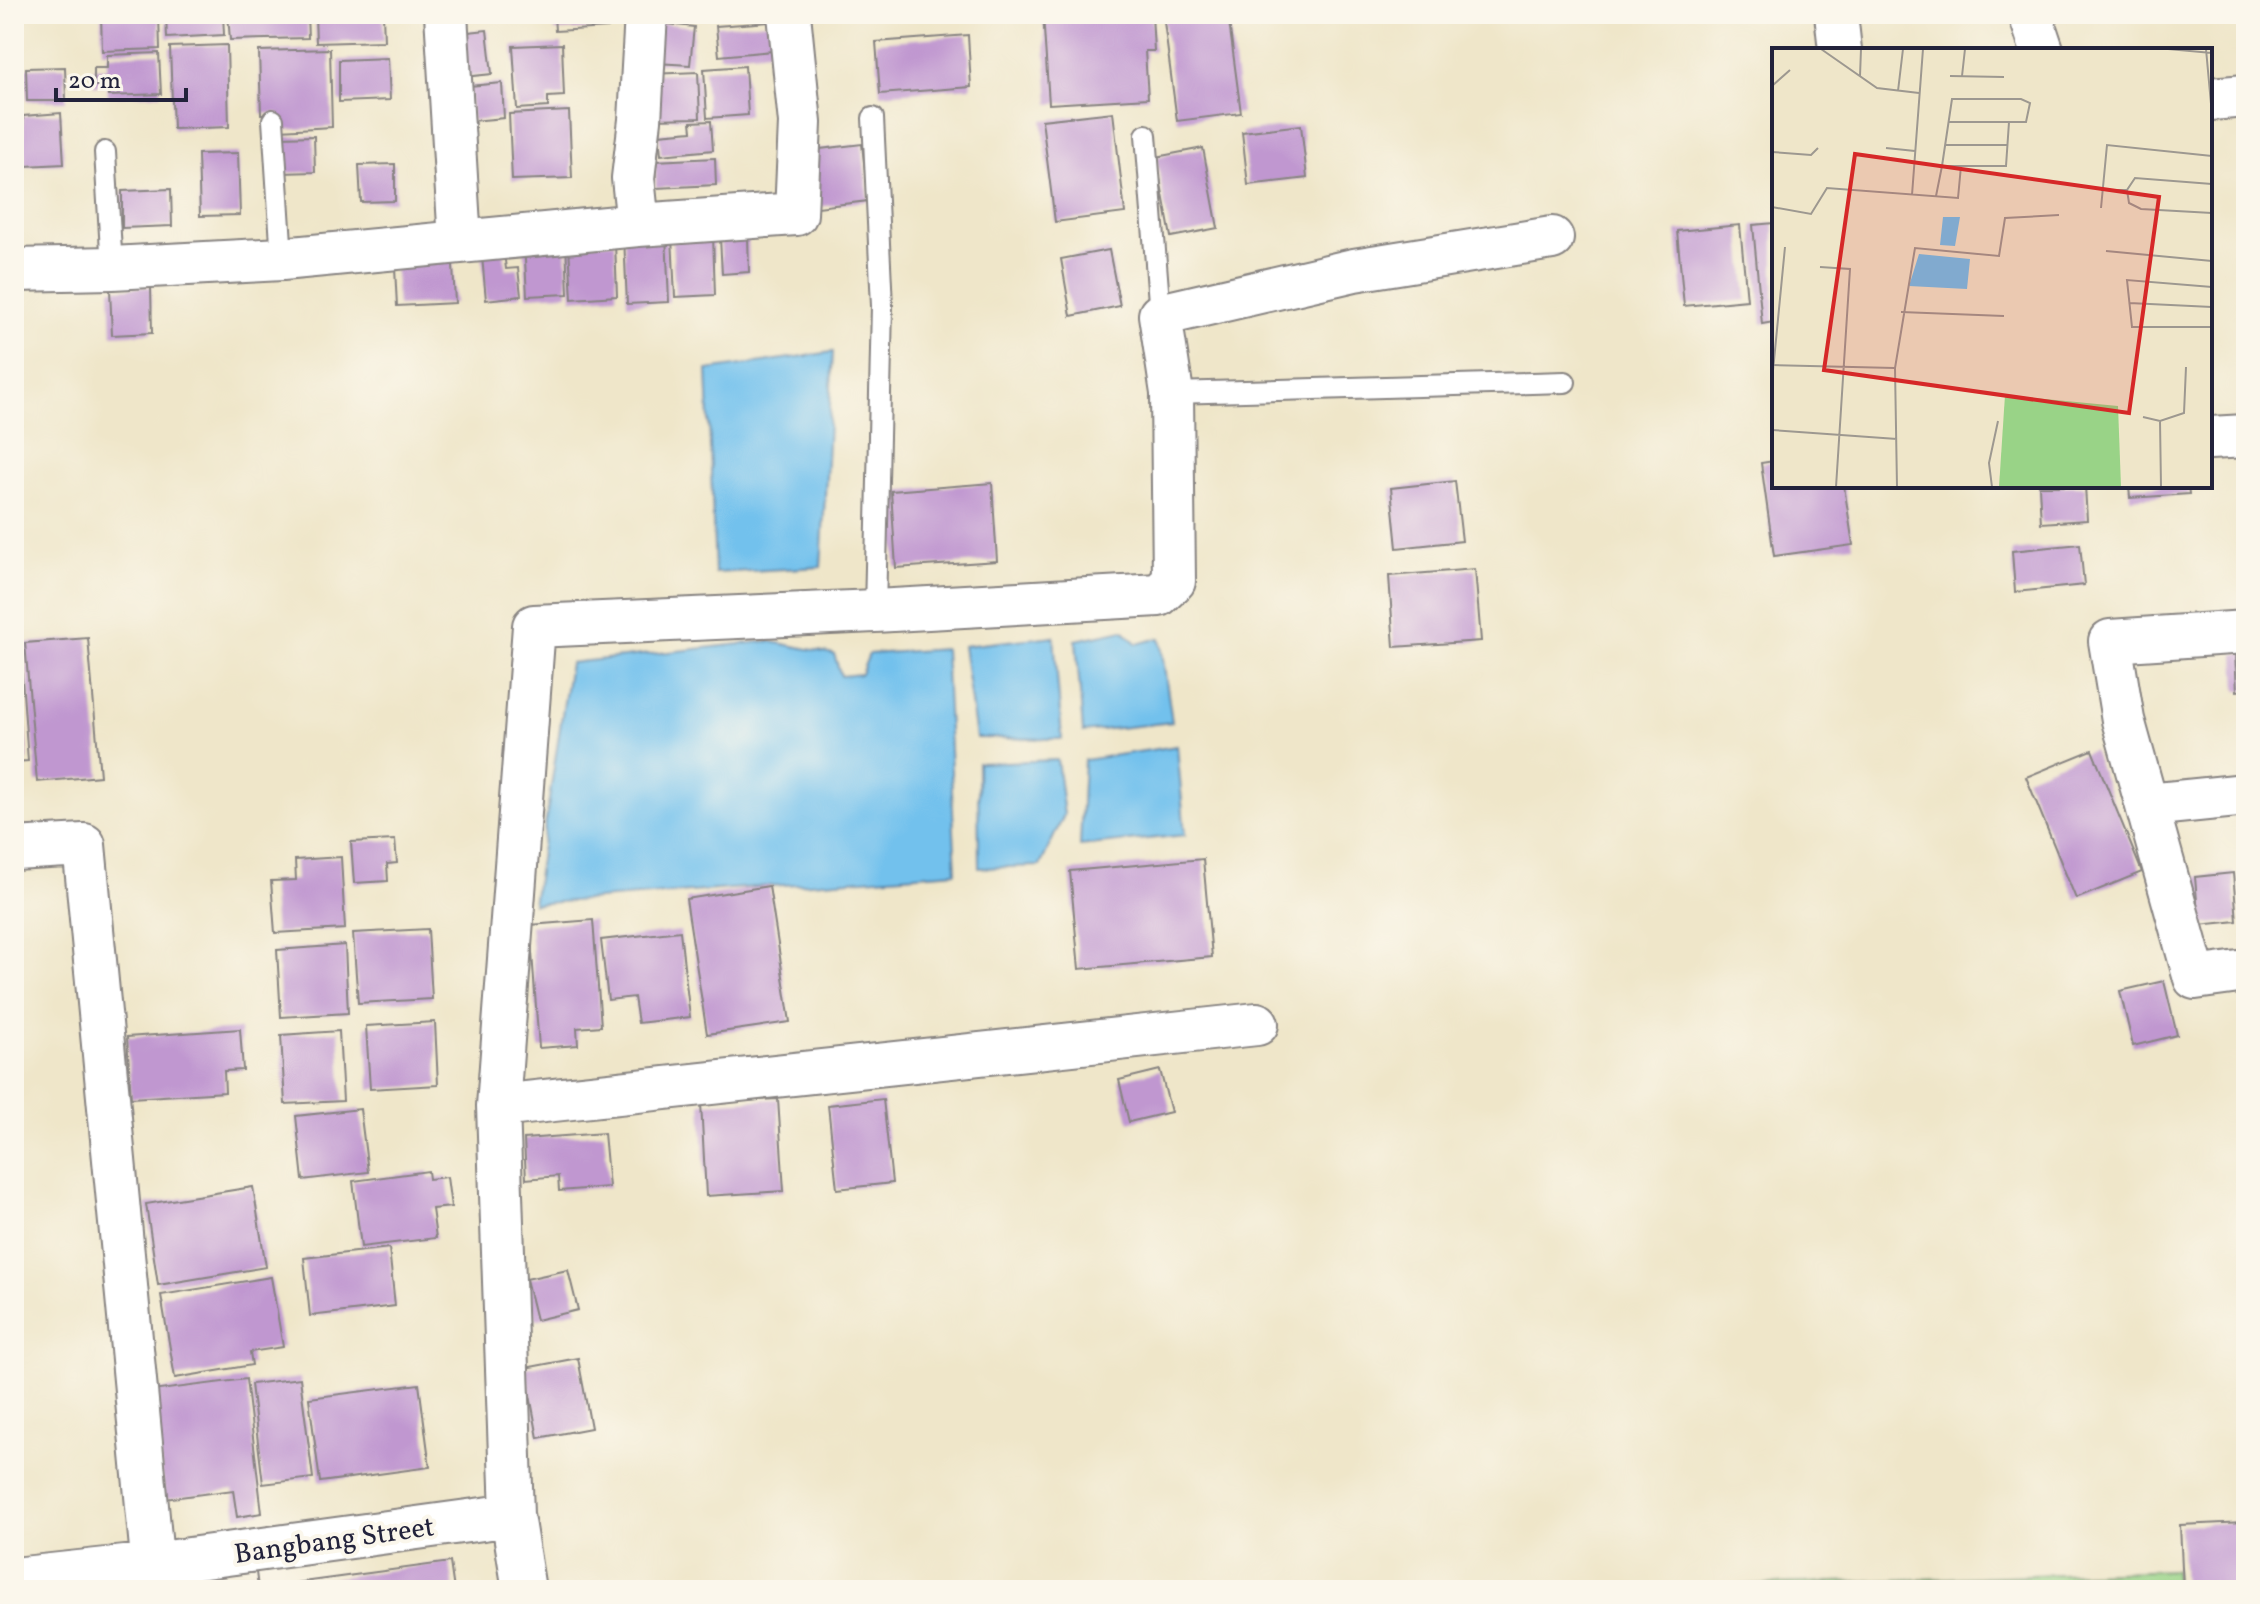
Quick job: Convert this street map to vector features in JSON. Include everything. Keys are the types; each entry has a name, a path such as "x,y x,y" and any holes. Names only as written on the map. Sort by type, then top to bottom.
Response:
{"street":[{"path":"446,14 460,242"},
{"path":"638,225 633,178 646,14"},
{"path":"14,270 282,259 638,225 796,214 800,123 789,14"},
{"path":"1836,14 1840,48"},
{"path":"2030,14 2041,48"},
{"path":"2212,99 2246,96"},
{"path":"524,1590 512,1515 498,1106 534,626 1159,595 1174,581 1172,393 1160,315 1354,270 1552,238"},
{"path":"2212,438 2246,436"},
{"path":"2246,632 2110,641 2123,720 2195,978 2246,971"},
{"path":"2148,805 2246,795"},
{"path":"14,849 84,845 154,1577"},
{"path":"498,1106 1257,1024"},
{"name":"Bangbang Street","path":"14,1579 154,1577 512,1515"}],"lane":[{"path":"873,118 882,306 875,611"},
{"path":"273,120 282,259"},
{"path":"1146,135 1160,315"},
{"path":"105,152 112,268"},
{"path":"1172,393 1565,382"}],"green space":[{"path":"2174,1570 2177,1590 1604,1590"}],"water":[{"path":"833,352 821,567 715,573 707,370"},
{"path":"1123,630 1137,644 1160,638 1172,722 1083,732 1076,640"},
{"path":"1054,636 1062,739 976,738 963,646"},
{"path":"768,641 834,654 841,676 861,674 869,654 945,649 956,872 533,904 570,663"},
{"path":"1177,746 1185,835 1080,846 1084,760"},
{"path":"1057,760 1064,815 1040,866 979,868 978,763"}],"building":[{"path":"101,14 159,14 160,49 102,51"},
{"path":"166,14 223,14 224,35 167,38"},
{"path":"228,14 307,14 308,38 230,40"},
{"path":"315,14 383,14 384,41 316,43"},
{"path":"554,14 607,14 608,28 555,31"},
{"path":"1043,14 1152,14 1154,51 1145,51 1148,98 1049,104"},
{"path":"1163,14 1228,14 1241,113 1177,121"},
{"path":"770,22 773,51 719,56 716,26"},
{"path":"659,23 694,27 690,65 656,63"},
{"path":"487,30 492,74 454,78 449,34"},
{"path":"968,35 971,87 880,94 876,42"},
{"path":"562,44 564,96 548,97 548,107 517,109 513,46"},
{"path":"227,45 229,127 173,129 170,47"},
{"path":"330,49 332,127 280,130 279,113 261,114 259,51"},
{"path":"159,53 161,94 108,96 107,85 94,86 94,68 107,68 107,55"},
{"path":"388,58 390,100 339,102 339,60"},
{"path":"745,66 748,115 707,118 704,69"},
{"path":"65,67 66,101 27,101 26,68"},
{"path":"698,72 700,118 651,119 650,74"},
{"path":"502,83 504,118 472,121 469,86"},
{"path":"569,111 572,178 512,180 509,114"},
{"path":"1113,112 1125,213 1055,222 1042,120"},
{"path":"61,113 64,164 25,166 23,116"},
{"path":"711,121 713,150 661,155 659,134 692,131 691,122"},
{"path":"1301,125 1307,178 1248,185 1242,132"},
{"path":"314,136 315,172 282,173 281,137"},
{"path":"862,144 868,201 818,207 812,150"},
{"path":"1203,148 1218,228 1171,237 1156,157"},
{"path":"238,153 240,215 200,216 198,154"},
{"path":"715,158 716,185 656,188 655,161"},
{"path":"395,164 395,201 361,202 359,165"},
{"path":"171,189 172,226 122,228 122,191"},
{"path":"1772,223 1772,322 1762,324 1753,225"},
{"path":"1740,225 1747,300 1684,306 1677,231"},
{"path":"666,234 669,302 627,304 624,237"},
{"path":"713,235 715,295 675,297 672,237"},
{"path":"748,237 749,272 722,274 720,238"},
{"path":"566,240 568,294 527,296 524,242"},
{"path":"615,242 617,296 572,299 569,245"},
{"path":"503,244 506,269 518,268 521,296 486,300 481,245"},
{"path":"452,246 455,303 397,306 394,249"},
{"path":"1109,250 1120,306 1071,316 1061,259"},
{"path":"151,287 152,333 112,335 110,289"},
{"path":"1772,461 1772,488 1844,488 1853,545 1774,556 1761,463"},
{"path":"1455,481 1462,541 1397,548 1391,488"},
{"path":"992,483 997,561 896,568 891,491"},
{"path":"2039,488 2085,488 2087,520 2041,523"},
{"path":"2129,488 2188,488 2189,494 2130,498"},
{"path":"2080,544 2084,585 2015,592 2012,551"},
{"path":"1475,569 1481,641 1394,647 1389,576"},
{"path":"88,638 100,776 37,782 25,643"},
{"path":"2246,653 2246,690 2237,691 2235,654"},
{"path":"21,665 28,761 14,762 14,666"},
{"path":"2092,750 2142,872 2076,899 2026,777"},
{"path":"395,840 397,863 387,864 388,881 354,883 351,842"},
{"path":"341,857 345,929 275,933 271,881 296,880 295,860"},
{"path":"1203,859 1212,957 1079,969 1070,871"},
{"path":"2233,873 2237,921 2199,925 2195,877"},
{"path":"769,886 790,1022 707,1034 686,899"},
{"path":"593,920 601,1026 577,1028 578,1045 539,1048 530,925"},
{"path":"428,929 432,999 358,1003 353,933"},
{"path":"680,931 690,1017 638,1023 634,997 608,1000 601,940"},
{"path":"345,945 348,1013 281,1017 277,950"},
{"path":"2164,981 2177,1035 2133,1046 2120,991"},
{"path":"435,1022 438,1085 370,1089 366,1026"},
{"path":"240,1029 243,1070 224,1071 225,1092 131,1098 127,1037"},
{"path":"339,1031 343,1101 285,1104 281,1035"},
{"path":"1160,1070 1171,1112 1129,1122 1119,1080"},
{"path":"778,1099 784,1191 706,1196 701,1103"},
{"path":"883,1099 892,1183 837,1189 828,1105"},
{"path":"360,1109 368,1172 303,1180 296,1116"},
{"path":"604,1133 609,1187 559,1191 558,1176 526,1179 524,1139"},
{"path":"428,1171 429,1179 447,1177 451,1207 432,1209 436,1238 361,1247 353,1181"},
{"path":"253,1187 266,1267 158,1285 146,1204"},
{"path":"389,1248 395,1306 310,1316 304,1258"},
{"path":"568,1270 578,1310 536,1320 526,1279"},
{"path":"271,1277 283,1347 250,1352 252,1365 175,1378 161,1295"},
{"path":"578,1358 591,1428 538,1438 525,1368"},
{"path":"300,1378 313,1478 263,1484 251,1384"},
{"path":"246,1379 262,1513 237,1517 233,1490 165,1499 151,1391"},
{"path":"419,1384 430,1467 320,1482 309,1398"},
{"path":"2246,1522 2246,1587 2183,1589 2180,1525"},
{"path":"450,1562 454,1590 165,1590 165,1583 256,1572 258,1588"}]}
